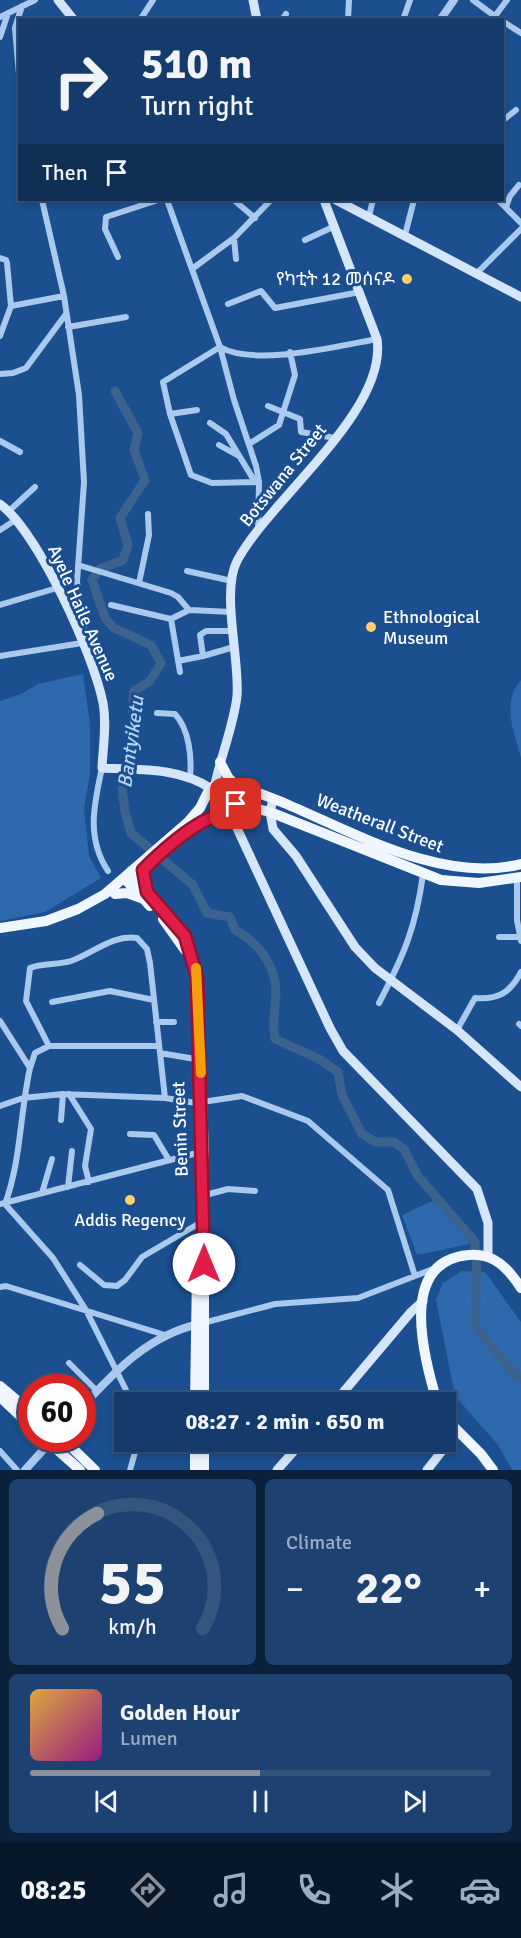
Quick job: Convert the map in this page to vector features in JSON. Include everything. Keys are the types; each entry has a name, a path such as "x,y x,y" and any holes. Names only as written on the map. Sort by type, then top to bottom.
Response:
{"main road":[{"path":"253,0 257,18"},
{"path":"59,1 72,17"},
{"name":"Botswana Street","path":"211,789 237,696 232,581 237,561 335,438 375,375 379,351 377,339 324,201"},
{"path":"338,201 478,272 521,297"},
{"name":"Ayele Haile Avenue","path":"3,508 17,519 33,542 82,643 103,704 102,768"},
{"path":"102,768 137,770 193,778 210,775 220,762 237,794 229,809 167,844"},
{"path":"193,778 211,789"},
{"path":"0,934 62,923 82,915 115,894 167,844 194,816 211,789 224,782 235,787"},
{"name":"Weatherall Street","path":"235,787 273,799 443,866 472,870 521,864"},
{"path":"211,789 211,808 270,812 423,874 460,883 498,882 519,877"},
{"path":"273,799 270,812 273,829 296,856 355,947 391,980 457,1030 521,1087"},
{"path":"229,809 330,1028 343,1051 477,1189 488,1223 488,1257"},
{"path":"0,928 31,925 63,916 90,903 136,872"},
{"name":"Benin Street","path":"136,872 147,897 179,927 190,947 197,977 201,1224 199,1366 196,1392"},
{"path":"115,894 127,893 147,897"},
{"name":"Benin Street","path":"199,1102 197,1154 201,1195"},
{"path":"435,1392 424,1340 423,1301 424,1286 433,1269 451,1258 488,1257 509,1271 521,1287"},
{"path":"343,1392 423,1301"},
{"name":"Benin Street","path":"199,1366 203,1392"},
{"path":"0,1386 18,1401"},
{"path":"0,1397 18,1414"},
{"path":"427,1470 458,1432 481,1454 493,1470"},
{"path":"61,1452 80,1470"},
{"path":"76,1452 95,1470"},
{"path":"195,1452 195,1470"},
{"path":"204,1452 204,1470"},
{"path":"277,1470 293,1452"}],"street":[{"path":"0,17 35,0"},
{"path":"141,18 153,0"},
{"path":"348,18 350,0"},
{"path":"404,18 410,0"},
{"path":"441,18 454,0"},
{"path":"473,0 496,18"},
{"path":"498,18 507,0"},
{"path":"18,18 22,6"},
{"path":"0,38 8,13"},
{"path":"18,19 15,28 18,63"},
{"path":"504,23 521,33"},
{"path":"504,119 516,110"},
{"path":"506,207 510,196 519,185"},
{"path":"0,656 82,643 86,632 77,582 84,450 64,296 42,201"},
{"path":"118,257 105,229 106,218 155,201"},
{"path":"167,201 220,346 249,444 257,482 258,532"},
{"path":"235,201 255,218"},
{"path":"192,269 234,238 270,201"},
{"path":"369,216 373,201"},
{"path":"405,235 414,201"},
{"path":"499,201 521,223"},
{"path":"305,240 335,226"},
{"path":"478,272 521,229"},
{"path":"234,238 236,259"},
{"path":"0,258 6,260 7,263 11,306 0,336"},
{"path":"228,304 261,291 275,308 361,292"},
{"path":"11,306 64,296"},
{"path":"0,374 13,373 26,368 66,314"},
{"path":"68,327 126,317"},
{"path":"220,346 231,353 248,356 377,339"},
{"path":"220,346 163,382 170,414 191,475 212,483 257,482"},
{"path":"249,444 275,429 283,413 295,375 290,352"},
{"path":"268,406 300,419 301,432 335,438"},
{"path":"170,414 197,410"},
{"path":"210,423 226,434 237,455 257,482"},
{"path":"0,441 20,452"},
{"path":"219,445 237,455"},
{"path":"3,508 35,487"},
{"path":"139,583 149,535 148,514"},
{"path":"0,530 17,519"},
{"path":"78,565 178,597 189,610"},
{"path":"187,571 232,581"},
{"path":"0,605 57,588"},
{"path":"111,605 171,620 189,610 233,612"},
{"path":"171,620 180,672"},
{"path":"203,656 201,633 234,631"},
{"path":"178,661 234,647"},
{"path":"157,713 175,714 179,719 191,756 193,778"},
{"path":"102,768 93,819 93,839 99,857 108,871"},
{"path":"379,1003 402,961 417,919 423,874"},
{"path":"499,937 520,939 519,877"},
{"path":"49,1046 26,1001 28,972 33,966 69,962 129,936 137,938 147,949 165,1098"},
{"path":"457,1030 475,998 487,1000 506,993 521,972"},
{"path":"52,1002 116,991 154,1000"},
{"path":"0,1022 30,1068"},
{"path":"156,1022 174,1022"},
{"path":"3,1204 18,1152 23,1098 35,1053 49,1046 160,1050 197,1060"},
{"path":"61,1120 66,1094"},
{"path":"66,1094 91,1129 85,1166 89,1182"},
{"path":"0,1106 23,1098 66,1094 165,1098 199,1102 242,1096 308,1121 388,1190 415,1276"},
{"path":"130,1134 154,1135 169,1160"},
{"path":"68,1187 72,1151"},
{"path":"3,1204 197,1154"},
{"path":"42,1193 52,1159"},
{"path":"201,1195 228,1189 255,1191"},
{"path":"3,1204 53,1258 86,1310 127,1392"},
{"path":"80,1265 104,1286 117,1286 125,1280 142,1257 201,1224"},
{"path":"69,1363 98,1390 117,1370 165,1335 275,1304 358,1298 433,1269"},
{"path":"0,1287 6,1286 165,1335"},
{"path":"0,1451 17,1470"},
{"path":"25,1470 39,1452"},
{"path":"130,1470 135,1452"}],"shaded area":[{"path":"83,674 90,724 90,774 84,809 89,856 101,878 45,912 0,921 0,701 21,694 38,684"},
{"path":"521,680 521,758 510,708 515,689"},
{"path":"436,1199 470,1244 417,1255 402,1215"},
{"path":"462,1271 485,1272 521,1322 521,1470 512,1470 498,1445 456,1397 436,1300 443,1283"}],"waterway":[{"name":"Bantyiketu","path":"115,391 138,433 134,450 145,480 120,518 128,545 123,560 100,569 92,580 105,618 114,628 151,645 161,663 150,681 134,691 132,753 127,777 122,787 125,812 131,833 193,885 207,913 230,917 235,930 258,948 269,964 275,983 275,1039 319,1059 338,1072 342,1095 362,1134 376,1142 394,1142 404,1149 417,1175 475,1242 477,1273 475,1325 509,1369 521,1379"}],"slow traffic":[{"path":"196,968 201,1073"}],"place":[{"name":"የካቲት 12 መሰናዶ","path":"407,279"},
{"name":"Ethnological Museum","path":"371,627"},
{"name":"Addis Regency","path":"130,1200"}],"route":[{"path":"204,1264 204,1152 195,964 185,936 147,892 143,870 199,824 220,812 230,811 236,804"}]}
